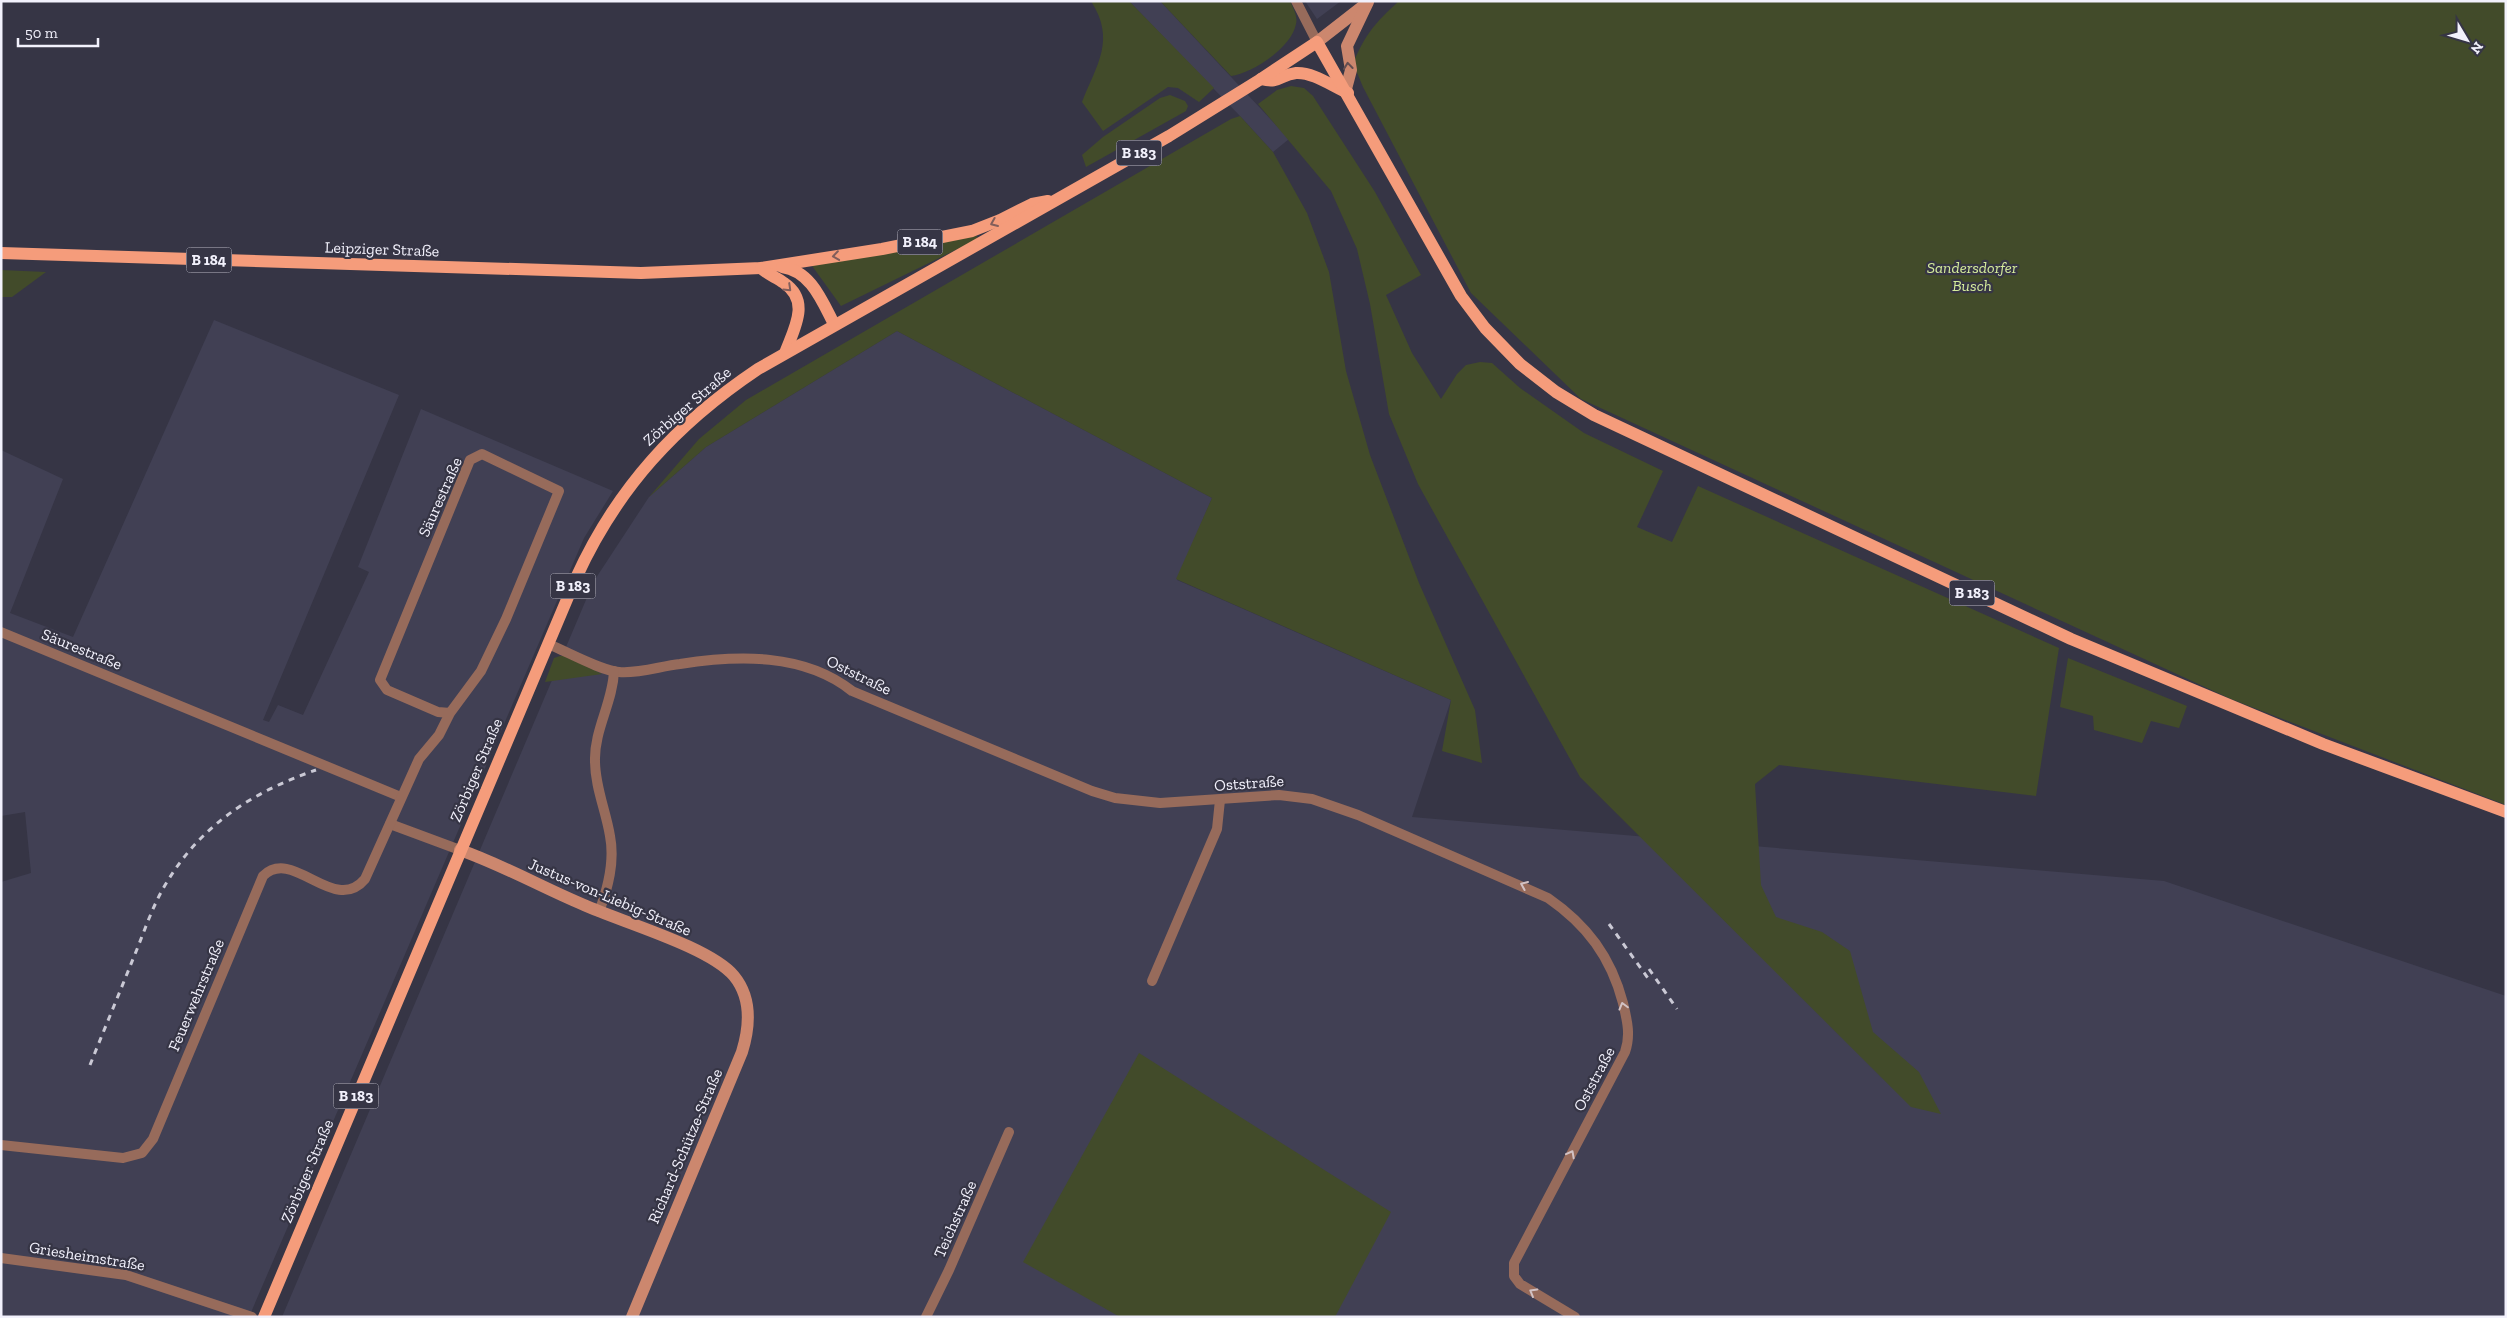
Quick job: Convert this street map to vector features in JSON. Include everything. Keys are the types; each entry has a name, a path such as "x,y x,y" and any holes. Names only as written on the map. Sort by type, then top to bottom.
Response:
{"main road":[{"name":"B 183","path":"834,324 970,250 1221,104 1262,80 1317,42 1347,91 1461,296 1485,328 1508,353 1567,399 1663,448 2071,639 2299,735 2506,812"},
{"name":"B 183","path":"1262,80 1273,82 1284,76 1304,74 1314,76 1347,91"},
{"name":"B 184","path":"779,267 809,259 953,237 985,227 1032,204 1056,200"},
{"name":"Leipziger Straße","path":"1,253 641,273 761,268"},
{"name":"B 184","path":"761,268 788,268 807,278 834,324"},
{"path":"761,268 772,278 789,287 799,304 799,318 785,352"},
{"name":"Zörbiger Straße","path":"264,1317 460,850 593,543 641,470 685,425 718,397 785,352 834,324"}],"street":[{"path":"1296,1 1317,42 1368,2"},
{"path":"1347,91 1350,70 1347,46 1368,2"},
{"name":"Säurestraße","path":"390,824 419,759 439,734 450,712 481,671 502,628 559,491 482,454 470,460 380,680 387,690 438,712 450,712"},
{"name":"Säurestraße","path":"1,632 401,797"},
{"name":"Oststraße","path":"548,644 614,671 625,672 715,659 755,659 797,664 832,677 852,691 1092,792 1138,802 1295,796 1326,803 1358,815 1548,898 1574,918 1606,958 1616,980 1626,1016 1629,1040 1625,1052 1513,1267 1514,1276 1520,1284 1575,1317"},
{"path":"598,912 608,887 611,850 610,837 600,798 595,754 612,688 614,671"},
{"path":"1152,981 1216,829 1220,800"},
{"path":"390,824 460,850"},
{"name":"Feuerwehrstraße","path":"1,1145 123,1158 136,1156 146,1150 153,1139 263,876 274,868 285,868 336,890 351,890 365,880 390,824"},
{"name":"Justus-von-Liebig-Straße","path":"460,850 598,912 708,956 727,968 740,985"},
{"name":"Richard-Schütze-Straße","path":"632,1317 742,1052 748,1030 748,1011 740,985"},
{"name":"Teichstraße","path":"926,1317 949,1270 1009,1132"},
{"name":"Griesheimstraße","path":"1,1258 126,1275 252,1317"}],"shaded area":[{"path":"1129,1 1160,1 1289,139 1273,152"},
{"path":"1305,1 1341,1 1317,19"},
{"path":"214,320 399,395 263,720 269,722 278,705 303,715 369,572 358,567 421,409 613,491 584,538 249,1317 1,1317 1,882 31,873 25,812 1,816 1,450 63,479 10,613 73,637"},
{"path":"897,331 1212,498 1177,580 1451,700 1412,817 2164,881 2506,996 2506,1317 282,1317 594,581 649,497 706,447"}],"green space":[{"path":"1091,1 1129,1 1214,88 1199,102 1178,88 1168,87 1103,131 1082,102 1102,52 1102,28"},
{"path":"1160,1 1290,1 1296,15 1296,24 1293,33 1287,41 1270,58 1250,70 1231,76"},
{"name":"Sandersdorfer Busch","path":"1399,1 2506,1 2506,805 2231,699 1581,399 1471,293 1363,87 1353,63 1372,29"},
{"path":"1291,86 1304,88 1313,96 1375,192 1421,275 1386,295 1412,353 1441,399 1457,374 1466,365 1480,362 1492,363 1520,388 1584,433 1663,471 1637,527 1672,542 1698,486 2059,648 2036,796 1779,765 1755,784 1761,885 1776,917 1822,932 1850,951 1873,1032 1919,1072 1941,1114 1911,1107 1580,777 1418,484 1389,414 1370,304 1357,249 1331,191 1258,104 1277,90"},
{"path":"1170,95 1185,101 1188,106 1186,111 1086,167 1082,155 1103,137 1160,98"},
{"path":"1240,116 1273,152 1307,213 1329,272 1346,371 1370,455 1419,583 1475,710 1482,763 1442,751 1451,700 1176,579 1212,498 897,331 706,447 649,497 699,439 746,400 1231,119"},
{"path":"975,233 978,239 841,306 810,263"},
{"path":"1,270 46,272 12,297 1,297"},
{"path":"565,656 602,674 545,682 554,658"},
{"path":"2068,658 2187,706 2179,728 2151,721 2142,743 2094,730 2093,716 2060,707"},
{"path":"1139,1053 1391,1212 1335,1317 1120,1317 1023,1262"}],"railway":[{"path":"90,1065 153,910 167,882 181,862 196,843 231,812 271,788 316,770"},
{"path":"1609,924 1650,981"},
{"path":"1649,969 1677,1009"}]}
